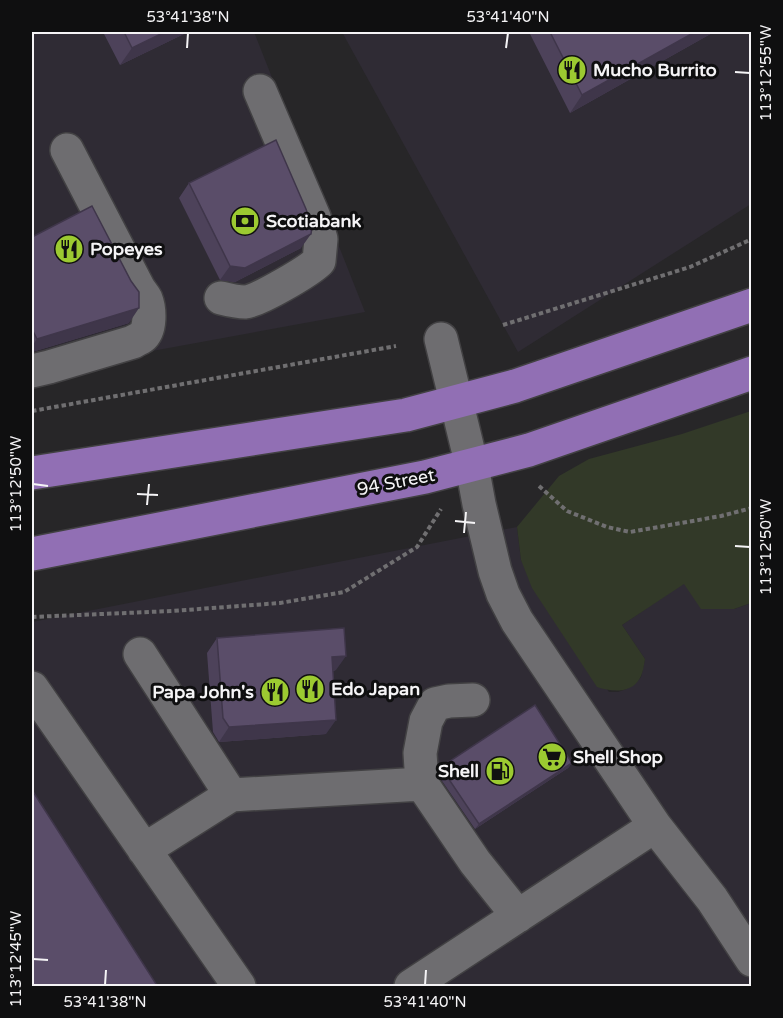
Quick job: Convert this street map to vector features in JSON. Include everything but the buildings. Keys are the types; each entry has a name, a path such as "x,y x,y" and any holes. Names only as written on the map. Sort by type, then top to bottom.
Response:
{"main road":[{"path":"32,473 406,415 515,386 752,305"},
{"name":"94 Street","path":"32,554 472,466 529,450 752,373"}],"lane":[{"path":"221,298 246,302 312,268 319,261 321,239 314,217 260,91"},
{"path":"32,371 133,342 143,337 148,322 146,300 67,150"},
{"path":"441,339 495,571 503,594 517,621 655,826 712,899 752,960"},
{"path":"140,654 231,795"},
{"path":"32,688 239,987"},
{"path":"473,700 435,704 426,721 420,753 422,784 475,862 518,916"},
{"path":"144,850 231,795 422,784"},
{"path":"411,987 655,826"}],"path":[{"path":"503,326 690,267 752,239"},
{"path":"32,411 396,346"},
{"path":"539,486 567,511 607,527 630,532 721,516 752,508"},
{"path":"32,617 280,603 344,592 417,547 441,509"}],"shaded area":[{"path":"32,32 254,32 365,312 32,373"},
{"path":"342,32 751,32 751,204 518,352"},
{"path":"517,527 521,560 609,692 618,692 635,684 641,677 645,659 622,625 684,583 734,609 751,603 751,986 32,986 32,622"}],"green space":[{"path":"751,411 751,603 734,609 701,609 684,584 622,625 645,659 642,674 636,683 632,687 621,690 597,687 532,588 521,560 517,527 559,476 589,459 682,434"}],"place":[{"name":"Mucho Burrito","path":"572,70"},
{"name":"Scotiabank","path":"245,221"},
{"name":"Popeyes","path":"69,249"},
{"name":"Edo Japan","path":"310,689"},
{"name":"Papa John's","path":"275,692"},
{"name":"Shell Shop","path":"552,757"},
{"name":"Shell","path":"500,771"}]}
